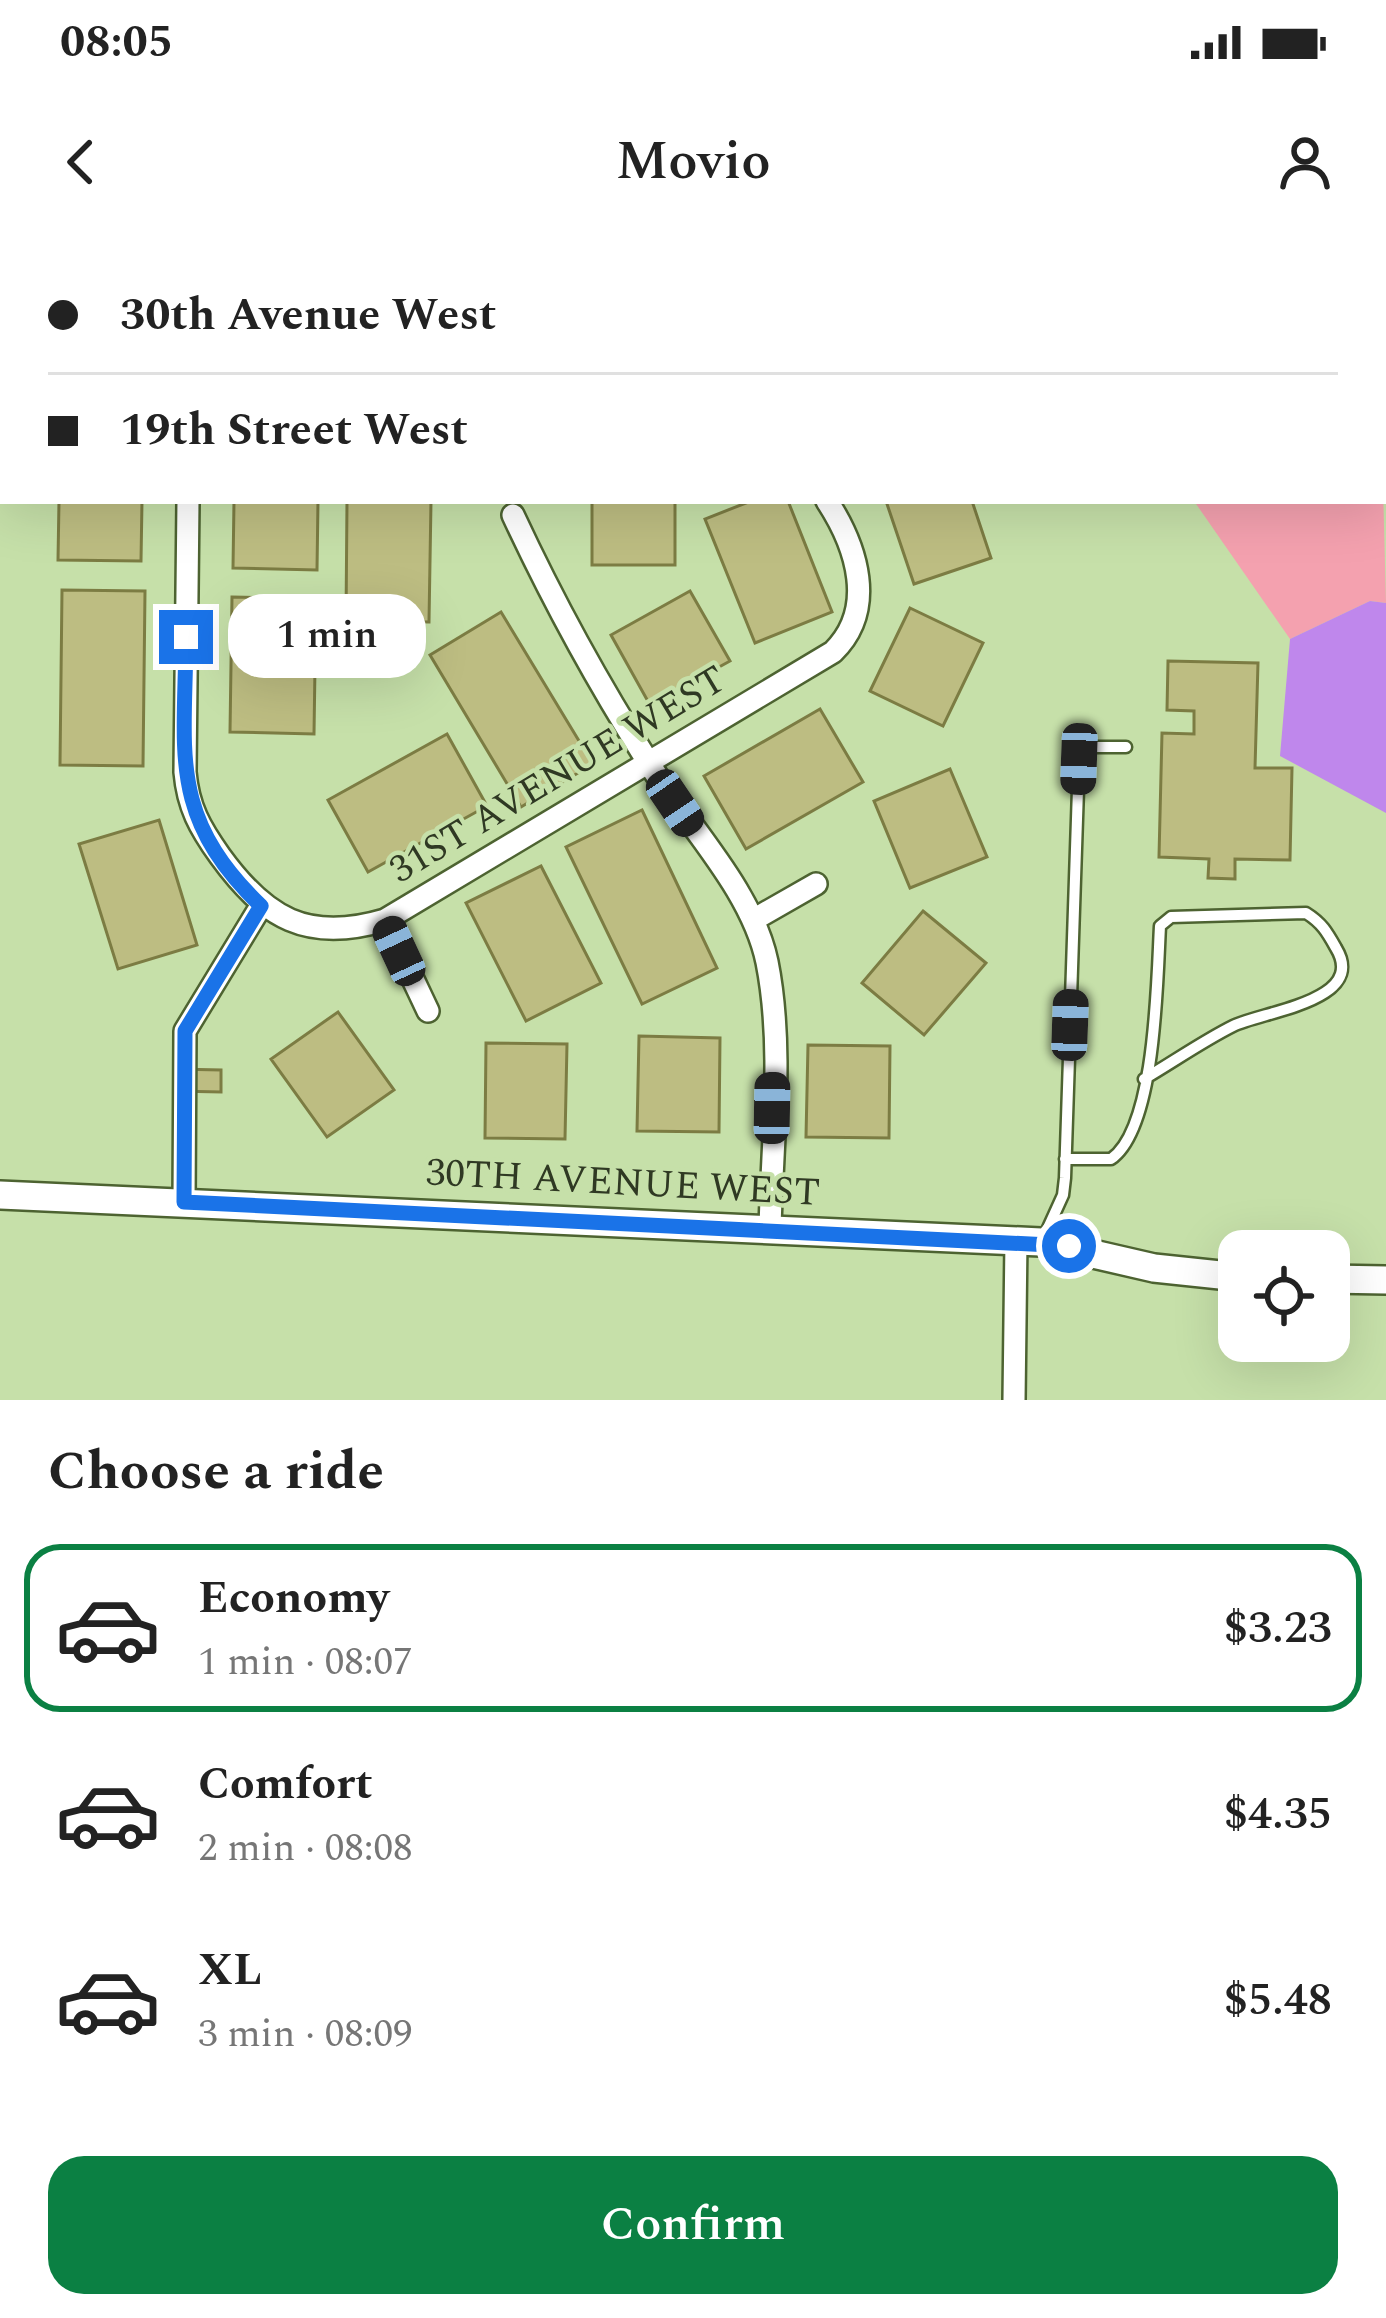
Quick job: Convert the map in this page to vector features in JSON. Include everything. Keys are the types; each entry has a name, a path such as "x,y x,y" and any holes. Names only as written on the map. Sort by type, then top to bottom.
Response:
{"street":[{"path":"184,1202 185,1031 261,906 197,824 187,792 188,504"},
{"name":"31ST AVENUE WEST","path":"261,906 292,922 329,930 385,920 833,652 847,639 860,606 857,570 828,504"},
{"path":"513,515 556,607 649,764 753,920 767,962 773,1034 770,1228"},
{"path":"753,920 816,884"},
{"path":"385,920 428,1011"},
{"name":"30TH AVENUE WEST","path":"0,1195 1029,1241 1154,1268 1218,1275"},
{"path":"1014,1400 1029,1241"},
{"path":"1350,1279 1386,1280"}],"lane":[{"path":"1029,1241 1063,1195 1079,759 1087,747 1126,746"},
{"path":"1066,1159 1112,1160 1124,1150 1154,1037 1160,926 1171,917 1306,913 1322,923 1342,958 1342,976 1330,992 1235,1024 1144,1079"}],"shaded area":[{"path":"1196,504 1383,504 1386,603 1370,601 1290,639"},
{"path":"1370,601 1386,603 1386,813 1280,756 1290,639"}],"building":[{"path":"59,504 142,504 141,561 58,560"},
{"path":"234,504 318,504 317,570 233,568"},
{"path":"347,504 431,504 429,622 346,621"},
{"path":"592,504 675,504 675,565 592,565"},
{"path":"743,504 789,504 832,612 755,643 705,519"},
{"path":"887,504 973,504 991,558 914,584"},
{"path":"62,590 145,591 143,766 60,765"},
{"path":"690,591 730,661 650,705 611,635"},
{"path":"232,597 316,599 314,734 230,732"},
{"path":"910,608 983,643 943,726 870,691"},
{"path":"501,612 593,764 521,807 430,655"},
{"path":"1168,661 1258,663 1255,768 1292,768 1290,860 1235,859 1235,879 1208,878 1209,859 1159,857 1162,733 1194,734 1194,711 1167,710"},
{"path":"820,709 863,782 746,849 704,776"},
{"path":"447,734 487,806 368,872 328,800"},
{"path":"950,769 987,857 910,888 874,801"},
{"path":"642,810 717,968 642,1004 566,847"},
{"path":"159,820 197,945 118,969 79,844"},
{"path":"541,866 601,983 526,1021 466,903"},
{"path":"923,911 986,963 924,1035 862,983"},
{"path":"338,1012 394,1090 327,1137 271,1059"},
{"path":"639,1036 720,1038 719,1132 637,1131"},
{"path":"486,1043 567,1044 565,1139 485,1138"},
{"path":"808,1045 890,1046 889,1138 806,1137"},
{"path":"174,1069 221,1070 221,1092 174,1091"}],"route":[{"path":"186,637 184,772 190,808 244,889 261,906 185,1031 184,1202 1041,1241 1069,1246"}]}
